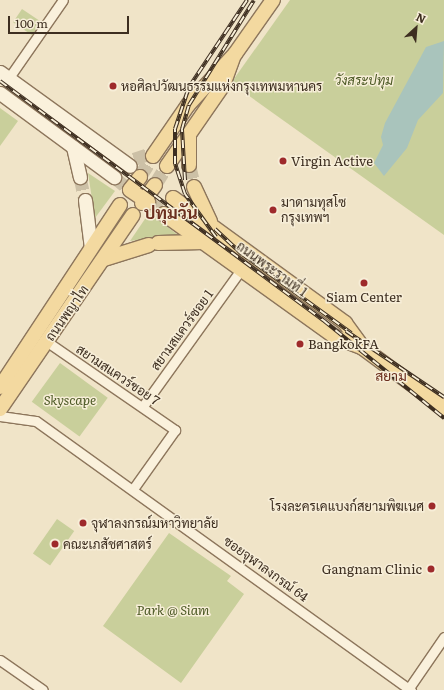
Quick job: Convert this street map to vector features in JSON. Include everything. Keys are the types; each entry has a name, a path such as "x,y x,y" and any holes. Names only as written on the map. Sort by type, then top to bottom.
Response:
{"main road":[{"path":"154,153 208,81 235,54 273,0"},
{"path":"167,166 223,85 235,54"},
{"path":"4,75 114,155 132,163"},
{"path":"0,93 114,177"},
{"path":"189,165 190,132"},
{"path":"74,147 80,177"},
{"path":"149,181 144,202 130,190 149,181"},
{"path":"194,187 211,224"},
{"name":"ถนนพระรามที่ 1","path":"173,198 211,224 345,323 363,348"},
{"path":"85,200 91,248"},
{"name":"ถนนพญาไท","path":"0,387 87,259 91,248 120,205"},
{"name":"ถนนพระรามที่ 1","path":"164,214 242,268 335,337 363,348 444,408"},
{"name":"ถนนพญาไท","path":"0,409 133,215"},
{"path":"108,222 123,231"},
{"path":"104,259 154,244 205,242"}],"street":[{"path":"4,75 63,0"},
{"name":"สยามสแควร์ซอย 1","path":"143,406 242,268"},
{"name":"สยามสแควร์ซอย 7","path":"46,341 143,406 175,430 133,488"},
{"name":"ซอยจุฬาลงกรณ์ 64","path":"0,416 36,421 133,488 410,689"},
{"path":"410,689 444,637"},
{"path":"0,660 43,690"}],"green space":[{"name":"วังสระปทุม","path":"290,0 444,0 444,235 231,83"},
{"path":"22,9 41,22 32,35 13,22"},
{"path":"0,108 18,121 0,146"},
{"path":"88,173 115,191 95,218 94,212"},
{"path":"149,213 178,235 130,241"},
{"name":"Skyscape","path":"60,363 108,398 80,437 32,402"},
{"path":"57,519 74,531 50,565 33,553"},
{"name":"Park @ Siam","path":"169,533 231,576 227,581 244,594 181,683 103,626"}],"water":[{"path":"444,41 443,93 418,120 407,148 384,176 374,163 383,145 381,137 385,123 426,47"}],"tunnel":[{"path":"134,159 151,153"},
{"path":"140,177 153,156"},
{"path":"189,165 194,187"},
{"path":"155,185 167,166"},
{"path":"80,177 85,200"},
{"path":"114,177 130,190"},
{"path":"148,202 164,214"}],"railway":[{"path":"216,237 185,194 175,164 175,129 189,87 247,0"},
{"path":"185,180 182,129 189,105 254,0"},
{"path":"0,81 323,320 444,418"},
{"path":"215,229 242,254 351,333"},
{"path":"346,331 444,397"}],"place":[{"name":"หอศิลปวัฒนธรรมแห่งกรุงเทพมหานคร","path":"113,86"},
{"name":"Virgin Active","path":"283,161"},
{"name":"มาดามทุสโซ กรุงเทพฯ","path":"273,210"},
{"name":"Siam Center","path":"364,283"},
{"name":"BangkokFA","path":"300,344"},
{"name":"โรงละครเคแบงก์สยามพิฆเนศ","path":"432,506"},
{"name":"จุฬาลงกรณ์มหาวิทยาลัย","path":"83,523"},
{"name":"คณะเภสัชศาสตร์","path":"55,544"},
{"name":"Gangnam Clinic","path":"431,569"}],"district":[{"name":"ปทุมวัน","path":"171,212"},
{"name":"สยาม","path":"391,375"}]}
